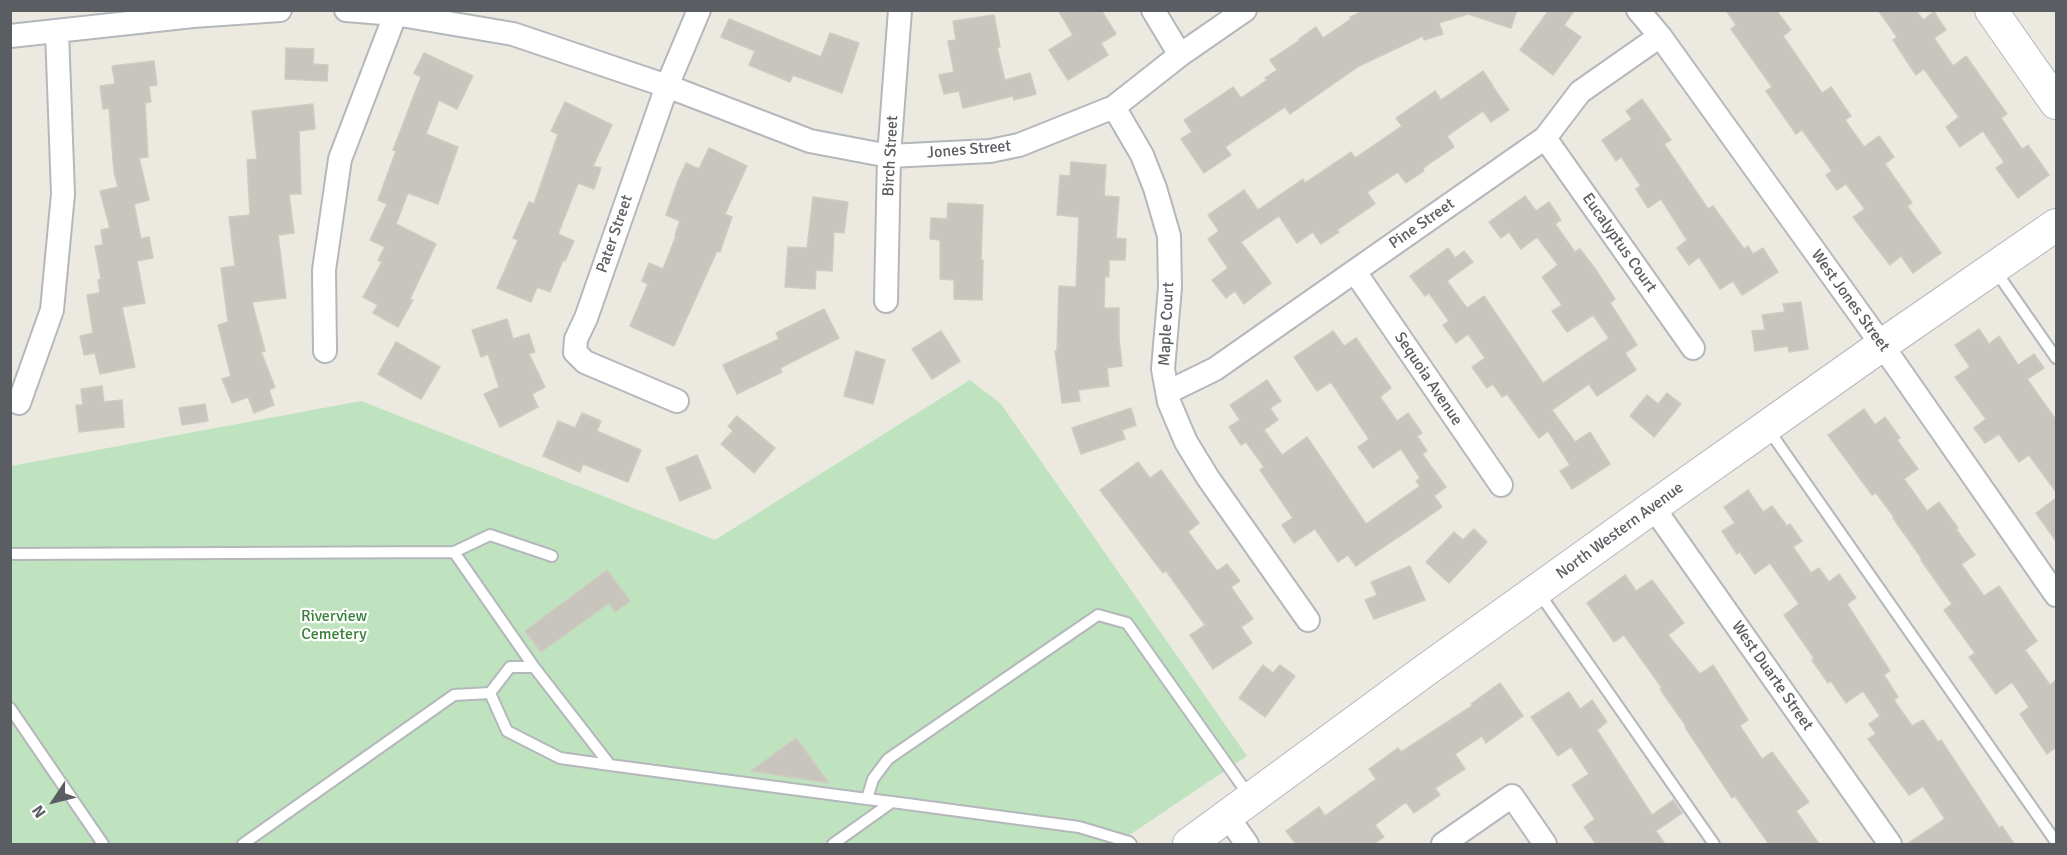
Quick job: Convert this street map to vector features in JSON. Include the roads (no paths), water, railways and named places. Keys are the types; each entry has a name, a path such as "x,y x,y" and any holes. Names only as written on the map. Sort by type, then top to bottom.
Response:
{"main road":[{"path":"1991,10 2056,104"},
{"name":"North Western Avenue","path":"1200,841 1240,808 1653,507 2056,225"}],"street":[{"path":"10,36 193,16 280,10"},
{"name":"Jones Street","path":"346,10 396,12 513,34 667,86 810,141 889,156 990,151 1019,145 1114,107 1180,55 1245,10"},
{"name":"Pater Street","path":"677,401 585,362 575,352 576,339 586,318 667,86 699,10"},
{"name":"Birch Street","path":"886,301 889,156 900,10"},
{"path":"1153,10 1180,55"},
{"name":"West Jones Street","path":"1638,10 1660,36 1882,345 2056,595"},
{"path":"325,351 324,270 340,159 396,12"},
{"path":"19,403 52,310 63,194 57,31"},
{"name":"Pine Street","path":"1168,392 1215,369 1545,138 1580,92 1660,36"},
{"name":"Maple Court","path":"1114,107 1142,155 1155,188 1169,236 1170,287 1163,369 1169,402 1186,442 1208,478 1308,620"},
{"name":"Eucalyptus Court","path":"1545,138 1693,348"},
{"name":"Sequoia Avenue","path":"1355,272 1501,485"},
{"name":"West Duarte Street","path":"1653,507 1890,844"},
{"path":"1443,844 1512,796 1545,844"},
{"path":"1240,808 1247,844"}],"lane":[{"path":"1994,268 2056,358"},
{"path":"1767,427 2056,842"},
{"path":"10,554 454,552 490,535 552,556"},
{"path":"454,552 534,667 610,765"},
{"path":"1537,591 1714,844"},
{"path":"867,799 873,779 888,759 1098,615 1127,623 1240,808"},
{"path":"243,844 454,695 490,693 510,667 534,667"},
{"path":"490,693 507,730 560,758 1079,827 1131,844"},
{"path":"10,708 103,844"},
{"path":"833,844 892,802"}],"park label":[{"name":"Riverview Cemetery","path":"334,626"}]}
